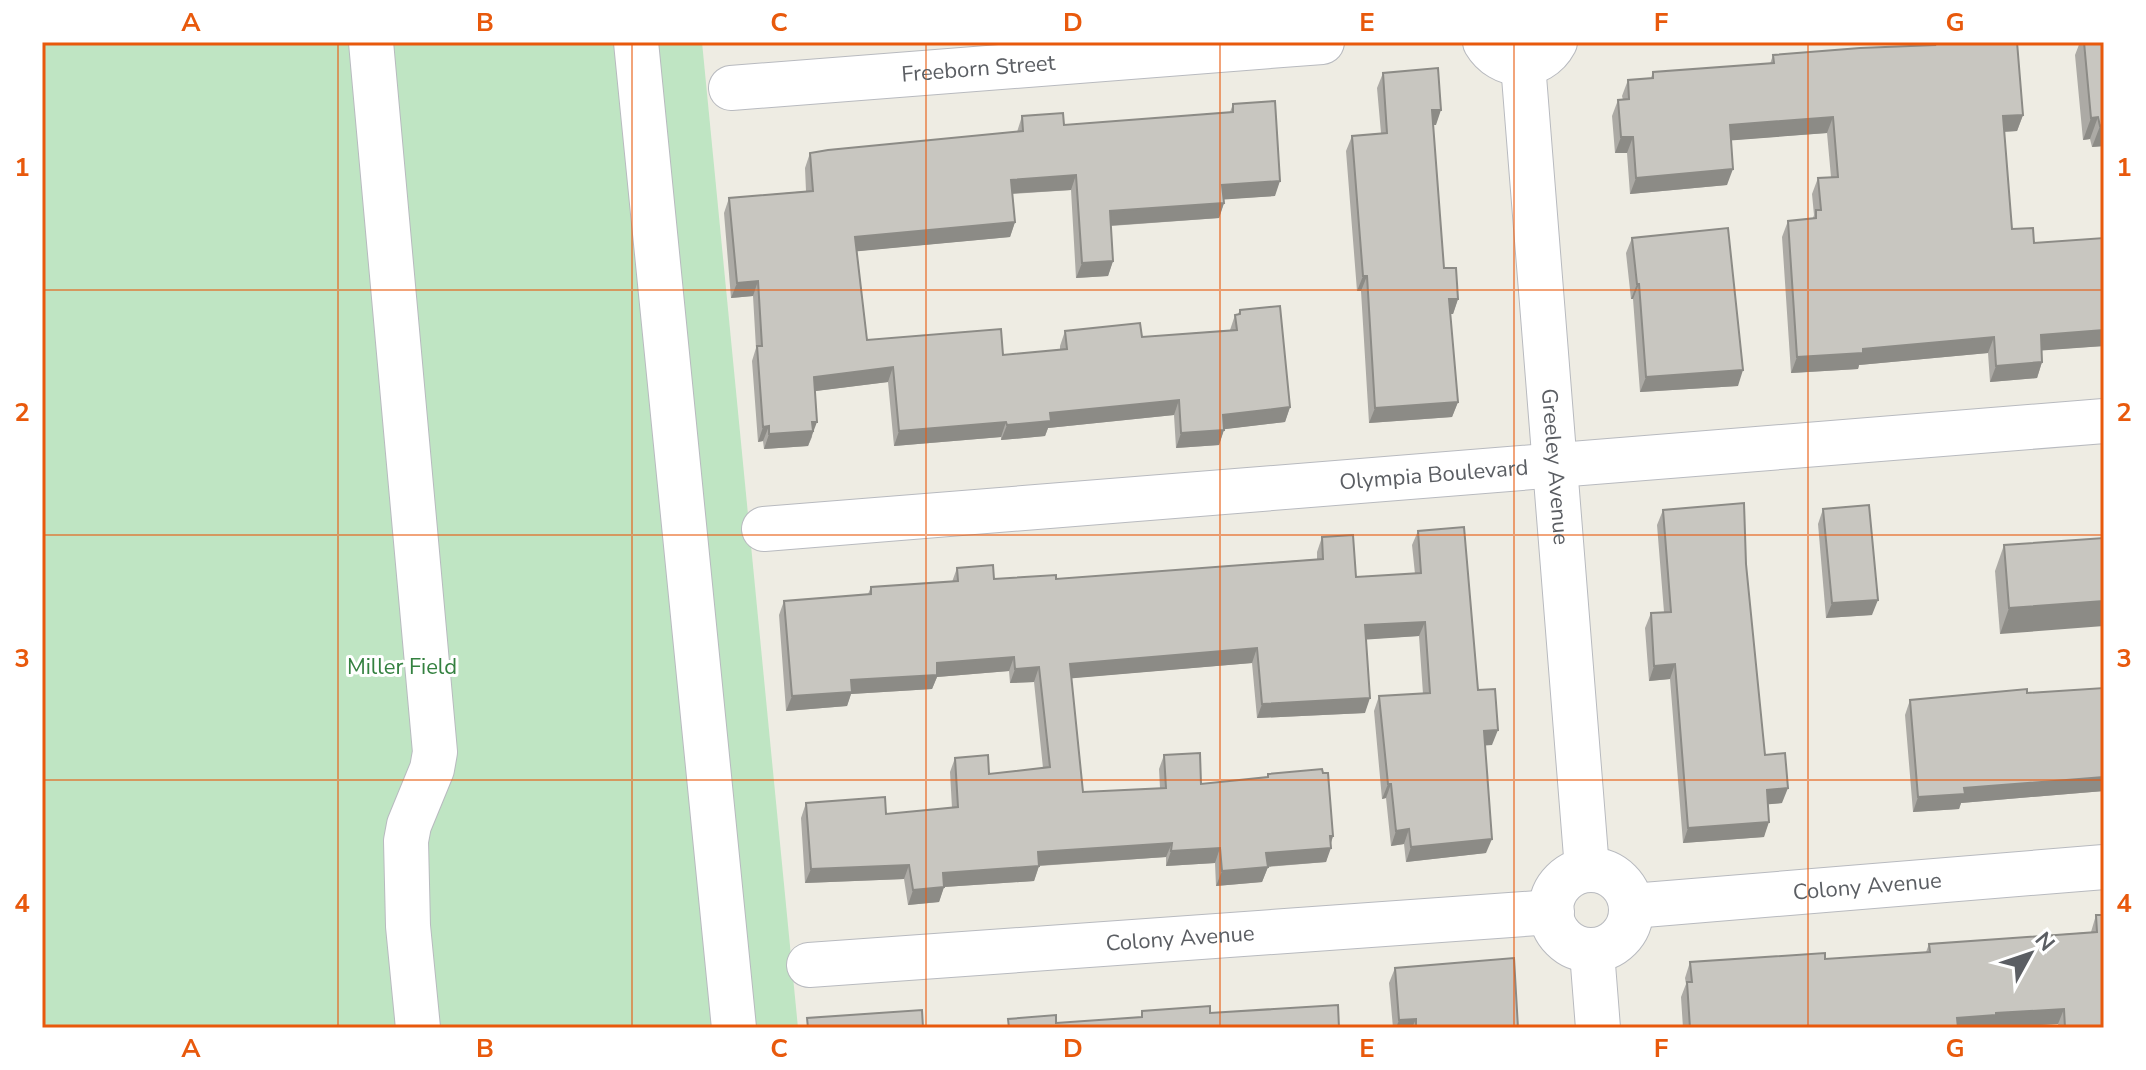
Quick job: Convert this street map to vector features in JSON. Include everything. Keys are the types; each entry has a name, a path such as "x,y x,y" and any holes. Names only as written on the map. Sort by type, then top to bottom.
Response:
{"street":[{"path":"371,42 435,752 432,769 409,825 406,841 408,926 418,1028"},
{"path":"636,42 734,1028"},
{"name":"Freeborn Street","path":"731,88 1322,42"},
{"path":"1485,42 1491,53 1503,61 1539,53"},
{"name":"Greeley Avenue","path":"1539,53 1554,466 1587,869"},
{"name":"Olympia Boulevard","path":"764,529 2104,421"},
{"name":"Colony Avenue","path":"1632,906 2104,867"},
{"path":"1587,869 1612,875 1629,894 1632,906 1625,933 1615,943 1592,952 1563,939 1555,928 1551,902 1564,880 1575,872 1587,869"},
{"name":"Colony Avenue","path":"809,965 1552,912"},
{"path":"1592,952 1598,1028"}],"green space":[{"name":"Miller Field","path":"42,42 702,42 798,1028 42,1028"}],"building":[{"path":"1934,42 2017,42 2023,115 2003,116 2012,229 2033,228 2034,243 2104,238 2104,330 2041,335 2042,362 1996,366 1994,337 1863,349 1863,353 1797,357 1788,221 1816,218 1816,210 1821,210 1818,178 1838,177 1833,117 1730,125 1733,169 1636,178 1633,137 1621,137 1618,100 1629,99 1628,80 1653,78 1653,72 1774,63 1773,55 1935,45"},
{"path":"2084,42 2104,42 2104,125 2100,126 2098,117 2091,118"},
{"path":"1438,68 1441,110 1432,110 1444,268 1456,268 1458,299 1449,299 1458,402 1375,408 1367,276 1363,276 1352,136 1387,133 1383,73"},
{"path":"1275,101 1280,181 1222,185 1224,203 1110,211 1113,261 1082,263 1076,175 1011,180 1015,222 855,237 867,340 1001,329 1003,355 1067,349 1065,331 1140,323 1142,337 1237,330 1235,315 1240,314 1240,310 1280,306 1290,407 1223,415 1224,430 1181,433 1179,400 1050,413 1051,421 899,431 893,367 814,377 817,422 812,422 813,431 769,434 769,426 763,427 757,346 762,346 758,281 737,283 729,198 813,191 810,153 1023,131 1022,116 1063,113 1064,125 1233,112 1233,104"},
{"path":"1728,228 1743,370 1646,377 1632,238"},
{"path":"1744,503 1746,564 1765,755 1785,753 1788,788 1767,790 1769,822 1688,828 1675,664 1654,666 1651,613 1671,612 1663,510"},
{"path":"1869,505 1878,600 1832,603 1823,509"},
{"path":"1464,527 1478,690 1495,689 1498,730 1484,731 1492,839 1411,847 1409,829 1396,831 1379,696 1430,693 1425,622 1365,625 1370,698 1262,704 1257,648 1070,664 1083,792 1166,788 1164,755 1200,753 1201,784 1322,769 1323,773 1328,773 1333,836 1330,836 1331,848 1266,853 1268,867 1222,871 1220,848 1171,851 1172,843 1038,852 1039,866 943,873 944,887 913,890 909,865 811,869 806,803 885,797 886,814 958,807 955,758 988,755 989,774 1050,767 1039,667 1015,669 1014,657 937,663 937,675 851,680 852,692 792,696 784,601 871,594 871,587 958,581 957,568 993,565 994,579 1056,575 1056,579 1323,559 1322,537 1353,535 1356,577 1421,573 1418,531"},
{"path":"2104,538 2104,601 2009,608 2004,545"},
{"path":"2104,688 2104,777 1964,788 1965,794 1918,797 1910,700 2027,689 2027,693"},
{"path":"2096,915 2104,915 2104,1026 2065,1028 2064,1009 1957,1018 1958,1028 1690,1028 1687,982 1692,982 1690,962 1825,953 1825,959 1930,952 1929,944 2097,932"},
{"path":"1514,958 1518,1028 1416,1028 1416,1019 1399,1020 1395,968"},
{"path":"1338,1005 1339,1028 1009,1028 1008,1019 1056,1015 1056,1023 1142,1017 1142,1011 1210,1006 1210,1013"},
{"path":"922,1010 923,1028 808,1028 807,1018"}]}
